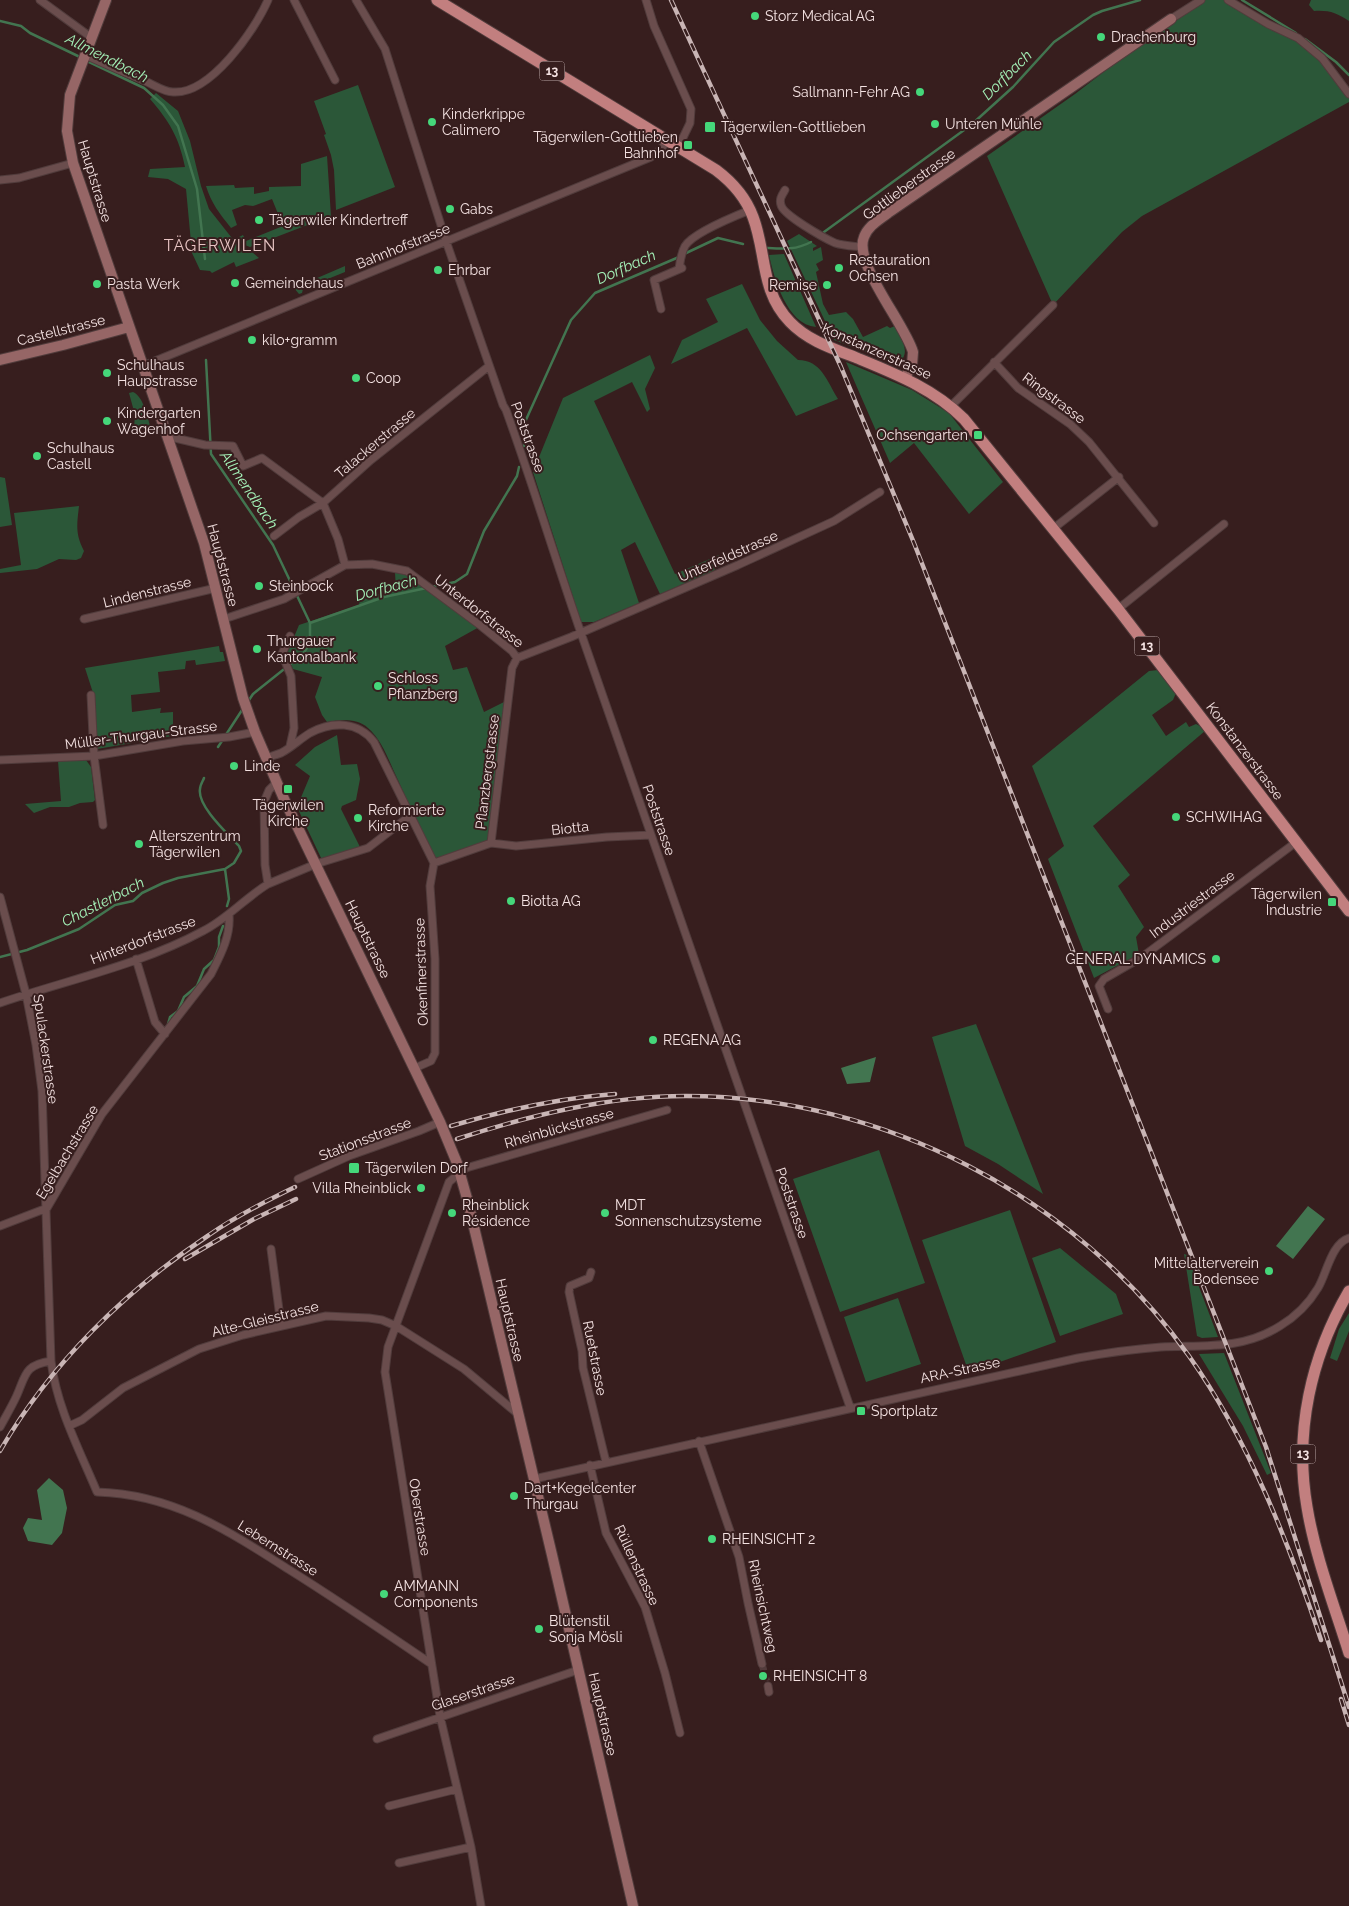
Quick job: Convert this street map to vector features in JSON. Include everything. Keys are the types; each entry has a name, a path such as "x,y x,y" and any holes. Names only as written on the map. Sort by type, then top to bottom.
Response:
{"main road":[{"name":"Konstanzerstrasse","path":"437,0 722,175 738,190 750,210 765,274 774,301 796,327 825,345 906,378 951,406 978,435 1118,609 1295,843 1349,911"},
{"name":"13","path":"1349,1291 1322,1344 1306,1406 1302,1456 1311,1526 1349,1653"}],"street":[{"path":"40,0 92,38"},
{"name":"Hauptstrasse","path":"106,0 70,95 67,131 73,163 204,543 248,713 255,732 316,864 415,1068 440,1122 460,1172 534,1479 633,1906"},
{"path":"84,59 168,91 186,92 205,82 217,72 257,21 268,0"},
{"path":"294,0 335,80"},
{"name":"Poststrasse","path":"356,0 386,49 446,242 489,366 523,456 534,497 850,1407"},
{"path":"646,0 654,26 691,109 690,123 678,148"},
{"name":"Gottlieberstrasse","path":"862,247 867,231 888,213 1200,0"},
{"path":"1228,0 1268,24 1298,38 1322,58 1349,94"},
{"name":"Bahnhofstrasse","path":"143,366 651,157 667,141"},
{"path":"0,180 19,178 73,163"},
{"path":"785,190 780,199 781,206 787,213 836,243 862,247 870,272 911,348 913,361 906,378"},
{"path":"661,309 654,280 680,268 682,252 688,242 714,226 750,210"},
{"path":"951,406 1053,305"},
{"name":"Castellstrasse","path":"0,360 129,327"},
{"name":"Ringstrasse","path":"994,362 1018,388 1070,424 1089,442 1154,523"},
{"name":"Talackerstrasse","path":"274,536 299,517 323,503 371,460 489,366"},
{"path":"169,440 175,438 205,445 233,446 243,466 262,458 323,503 338,539 345,565"},
{"path":"1054,528 1119,477"},
{"name":"Unterfeldstrasse","path":"581,632 730,569 834,521 880,492"},
{"path":"1118,609 1224,524"},
{"name":"Unterdorfstrasse","path":"224,619 267,606 345,565 372,564 407,571 512,651 517,658 529,655 581,632"},
{"name":"Lindenstrasse","path":"84,619 216,588"},
{"path":"290,636 282,654 288,667 294,728 290,746"},
{"name":"Pflanzbergstrasse","path":"434,863 491,843 512,668 517,658"},
{"path":"91,695 94,756 103,825"},
{"path":"266,758 280,753 312,732 326,727 346,725 362,730 374,742 434,863"},
{"name":"Müller-Thurgau-Strasse","path":"0,760 94,756 183,741 228,737 255,732"},
{"path":"268,884 265,865 264,802 269,790 277,782"},
{"name":"Hinterdorfstrasse","path":"0,1003 136,959 201,932 229,914 268,884 316,864 368,848 411,815"},
{"name":"Biotta","path":"491,843 516,846 607,837 651,835"},
{"name":"Industriestrasse","path":"1108,1009 1099,986 1104,979 1142,957 1295,843"},
{"name":"Okenfinerstrasse","path":"415,1068 431,1061 435,1053 435,959 430,886 434,863"},
{"name":"Spulackerstrasse","path":"0,897 26,994 36,1045 42,1091 47,1208"},
{"name":"Egelbachstrasse","path":"98,1492 58,1398 51,1361 47,1208 102,1114 211,974 222,952 230,924 229,914"},
{"path":"136,959 155,1022 165,1034"},
{"name":"Rheinblickstrasse","path":"460,1172 466,1168 667,1110"},
{"name":"Stationsstrasse","path":"298,1179 349,1156 440,1122"},
{"name":"Oberstrasse","path":"460,1172 449,1182 388,1347 385,1372 430,1663 481,1906"},
{"path":"0,1226 47,1208"},
{"name":"ARA-Strasse","path":"534,1479 850,1407 1078,1358 1126,1349 1221,1346 1242,1343 1280,1326 1295,1316 1318,1289 1335,1249 1343,1240 1349,1238"},
{"path":"271,1249 281,1326"},
{"name":"Ruetstrasse","path":"592,1272 589,1278 570,1286 569,1292 582,1351 583,1368 606,1462"},
{"name":"Alte-Gleisstrasse","path":"69,1426 82,1420 123,1388 199,1349 222,1341 326,1316 369,1318 382,1320 396,1326 464,1369 518,1414"},
{"path":"0,1427 14,1401 26,1372 40,1362 51,1361"},
{"name":"Rheinsichtweg","path":"700,1441 739,1556 762,1664"},
{"name":"Rüllenstrasse","path":"590,1465 606,1533 645,1606 680,1733"},
{"name":"Lebernstrasse","path":"98,1492 116,1493 164,1504 192,1513 217,1525 311,1583 430,1663"},
{"name":"Glaserstrasse","path":"377,1739 578,1670"},
{"path":"389,1806 457,1789"},
{"path":"399,1863 470,1847"}],"shaded area":[{"path":"1201,0 1228,0 1298,38 1322,58 1349,94 1349,102 1142,216 1122,232 1053,305 987,156 1075,94 1183,11"},
{"path":"1311,0 1349,0 1349,21 1333,13 1314,11 1309,5"},
{"path":"358,85 395,187 336,210 334,170 331,155 324,135 326,134 314,101"},
{"path":"156,93 178,111 190,141 201,186 209,209 239,247 252,252 259,258 236,267 234,262 212,273 200,270 192,253 186,189 168,179 148,177 150,169 185,167 180,147 172,130 150,99"},
{"path":"327,156 331,216 250,247 242,244 237,238 243,235 246,241 283,226 272,199 253,206 245,205 232,210 237,225 231,228 213,203 206,186 234,185 235,188 254,187 254,194 269,191 269,187 301,186 301,164"},
{"path":"799,234 817,246 813,248 813,251 821,247 823,260 816,264 819,270 816,272 823,304 829,315 846,312 853,319 863,337 887,326 890,328 895,326 905,350 903,358 892,362 834,340 787,241"},
{"path":"784,254 816,327 806,324 797,318 778,287 769,255"},
{"path":"345,266 345,272 303,289 302,293 299,294 294,288"},
{"path":"742,284 760,320 777,341 798,360 806,361 818,368 827,379 838,399 796,416 747,328 671,364 682,340 718,322 706,299"},
{"path":"650,355 655,368 645,389 650,409 647,412 632,382 594,401 675,574 719,555 723,563 713,571 660,594 635,542 621,550 639,603 594,622 581,622 533,472 563,398"},
{"path":"846,362 912,390 949,413 1003,482 969,514 914,443 890,463"},
{"path":"133,392 140,398 151,428 134,428 135,415 129,393"},
{"path":"0,477 5,478 12,525 0,527"},
{"path":"79,506 78,534 84,551 81,558 76,560 59,559 37,569 0,573 0,569 21,565 14,513"},
{"path":"407,571 481,626 445,646 453,670 467,667 484,712 508,700 491,843 434,863 388,758 377,738 364,725 354,721 327,722 315,697 322,677 293,669 287,654 299,625 359,605 360,599 396,589 395,573"},
{"path":"219,646 225,661 196,665 195,660 186,661 185,669 158,672 160,692 131,695 132,712 161,708 160,713 173,712 173,736 97,749 94,696 85,668"},
{"path":"1158,670 1176,693 1173,700 1152,715 1166,736 1186,722 1189,727 1196,724 1205,731 1093,826 1130,875 1118,886 1144,927 1136,937 1139,954 1094,978 1048,859 1064,846 1032,766 1149,671"},
{"path":"337,735 341,765 357,764 360,779 356,800 342,806 341,809 360,847 322,860 297,807 310,776 295,765 315,747"},
{"path":"86,760 91,767 95,800 93,802 80,803 69,807 50,807 34,813 25,804 61,801 58,761"},
{"path":"976,1024 1043,1194 998,1164 965,1146 932,1037"},
{"path":"876,1057 870,1082 847,1084 841,1068"},
{"path":"879,1150 925,1283 840,1312 793,1179"},
{"path":"1308,1206 1325,1219 1293,1259 1276,1246"},
{"path":"1010,1210 1056,1342 969,1373 922,1240"},
{"path":"1060,1248 1116,1294 1123,1314 1060,1336 1032,1258"},
{"path":"1184,1254 1187,1255 1218,1337 1202,1338 1197,1336"},
{"path":"898,1298 921,1364 866,1382 844,1317"},
{"path":"1349,1313 1349,1331 1337,1361 1330,1358 1339,1329"},
{"path":"1224,1353 1271,1473 1267,1475 1243,1426 1199,1354"},
{"path":"49,1478 63,1490 67,1508 62,1533 52,1545 28,1541 23,1528 28,1518 42,1520 37,1490"}],"waterway":[{"name":"Dorfbach","path":"824,232 971,125 1013,87 1054,42 1093,15 1140,0"},
{"name":"Dorfbach","path":"1242,0 1296,33"},
{"name":"Allmendbach","path":"0,21 21,26 30,33 82,58"},
{"name":"Dorfbach","path":"1305,39 1336,62 1349,75"},
{"name":"Allmendbach","path":"87,61 144,88 163,105 178,126 197,189 205,259"},
{"name":"Dorfbach","path":"684,254 718,238 743,244"},
{"name":"Dorfbach","path":"767,248 795,248 811,242"},
{"name":"Dorfbach","path":"524,446 525,422 571,320 595,293 679,257"},
{"name":"Allmendbach","path":"206,360 211,454 273,545 310,623 310,643 303,654 253,694 247,703"},
{"name":"Dorfbach","path":"310,623 384,597 455,582 467,574 484,531 517,476 519,467"},
{"name":"Chastlerbach","path":"218,747 244,707"},
{"name":"Chastlerbach","path":"0,957 27,950 79,929 115,905 133,901 142,893 163,883 178,878 225,869 234,863 241,851 239,846 214,819 203,803 200,789 204,778"},
{"path":"225,869 229,899 227,906"},
{"path":"168,1024 170,1017 178,1011 184,997 197,986 204,969 214,960 219,947 219,937 223,926"}],"tunnel":[{"path":"762,1664 768,1686"}],"railway":[{"path":"671,0 841,367 914,543 1266,1447 1349,1707"},
{"path":"451,1126 532,1106 573,1098 615,1094"},
{"path":"457,1139 513,1122 570,1108 628,1099 686,1096 759,1101 831,1114 901,1136 969,1166 1032,1203 1090,1248 1143,1299 1189,1356 1230,1422 1265,1493 1281,1529 1321,1640"},
{"path":"0,1451 42,1388 92,1331 120,1305 148,1280 219,1228 251,1209 295,1187"},
{"path":"185,1259 254,1219 296,1199"},
{"path":"1341,1699 1349,1725"}],"place":[{"name":"Storz Medical AG","path":"755,16"},
{"name":"Drachenburg","path":"1101,37"},
{"name":"Sallmann-Fehr AG","path":"920,92"},
{"name":"Kinderkrippe Calimero","path":"432,122"},
{"name":"Unteren Mühle","path":"935,124"},
{"name":"Tägerwilen-Gottlieben","path":"710,127"},
{"name":"Tägerwilen-Gottlieben Bahnhof","path":"688,145"},
{"name":"Gabs","path":"450,209"},
{"name":"Tägerwiler Kindertreff","path":"259,220"},
{"name":"Restauration Ochsen","path":"839,268"},
{"name":"Ehrbar","path":"438,270"},
{"name":"Gemeindehaus","path":"235,283"},
{"name":"Pasta Werk","path":"97,284"},
{"name":"Remise","path":"827,285"},
{"name":"kilo+gramm","path":"252,340"},
{"name":"Schulhaus Haupstrasse","path":"107,373"},
{"name":"Coop","path":"356,378"},
{"name":"Kindergarten Wagenhof","path":"107,421"},
{"name":"Ochsengarten","path":"978,435"},
{"name":"Schulhaus Castell","path":"37,456"},
{"name":"Steinbock","path":"259,586"},
{"name":"Thurgauer Kantonalbank","path":"257,649"},
{"name":"Schloss Pflanzberg","path":"378,686"},
{"name":"Linde","path":"234,766"},
{"name":"Tägerwilen Kirche","path":"288,789"},
{"name":"SCHWIHAG","path":"1176,817"},
{"name":"Reformierte Kirche","path":"358,818"},
{"name":"Alterszentrum Tägerwilen","path":"139,844"},
{"name":"Biotta AG","path":"511,901"},
{"name":"Tägerwilen Industrie","path":"1332,902"},
{"name":"GENERAL DYNAMICS","path":"1216,959"},
{"name":"REGENA AG","path":"653,1040"},
{"name":"Tägerwilen Dorf","path":"354,1168"},
{"name":"Villa Rheinblick","path":"421,1188"},
{"name":"Rheinblick Résidence","path":"452,1213"},
{"name":"MDT Sonnenschutzsysteme","path":"605,1213"},
{"name":"Mittelalterverein Bodensee","path":"1269,1271"},
{"name":"Sportplatz","path":"861,1411"},
{"name":"Dart+Kegelcenter Thurgau","path":"514,1496"},
{"name":"RHEINSICHT 2","path":"712,1539"},
{"name":"AMMANN Components","path":"384,1594"},
{"name":"Blütenstil Sonja Mösli","path":"539,1629"},
{"name":"RHEINSICHT 8","path":"763,1676"}],"district":[{"name":"TÄGERWILEN","path":"220,245"}]}
